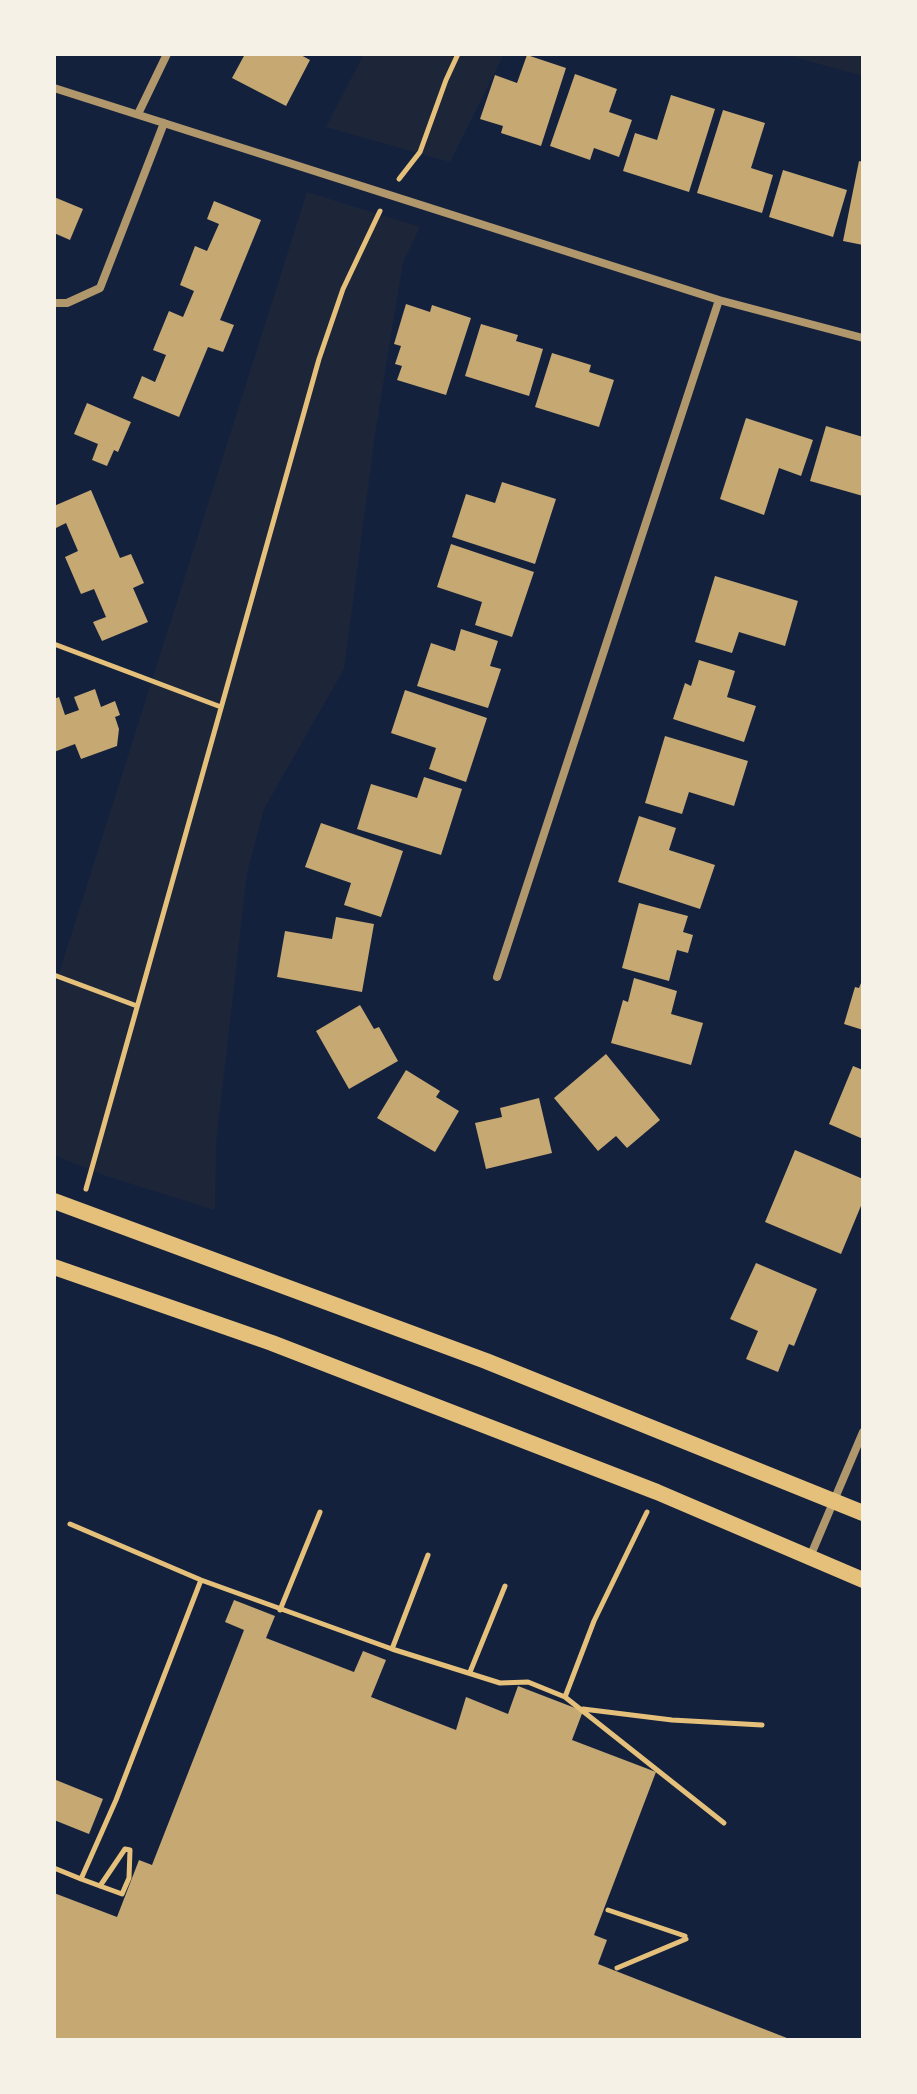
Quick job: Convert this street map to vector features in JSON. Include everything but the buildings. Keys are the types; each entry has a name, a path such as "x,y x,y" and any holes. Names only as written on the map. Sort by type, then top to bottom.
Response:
{"main road":[{"path":"54,1201 472,1355 863,1513"},
{"path":"54,1267 272,1343 657,1492 863,1580"}],"street":[{"path":"138,114 167,54"},
{"path":"54,88 719,300 863,338"},
{"path":"54,303 67,303 100,288 164,123"},
{"path":"497,977 719,300"},
{"path":"810,1558 863,1432"}],"path":[{"path":"80,1210 319,359 343,289 387,194 420,152 458,54"},
{"path":"54,644 221,707"},
{"path":"54,975 137,1006"},
{"path":"565,1697 594,1621 657,1492"},
{"path":"280,1610 320,1512"},
{"path":"70,1524 280,1610 500,1683 528,1682 565,1697 724,1823"},
{"path":"392,1649 428,1555"},
{"path":"81,1879 116,1800 201,1580"},
{"path":"470,1672 505,1586"},
{"path":"582,1709 672,1720 762,1725"},
{"path":"54,1868 81,1879 100,1886 122,1894 129,1878 130,1850 125,1849 100,1886"},
{"path":"608,1910 686,1938 617,1968"}],"shaded area":[{"path":"364,54 504,54 450,162 326,127"},
{"path":"783,54 863,54 863,76"},
{"path":"307,192 420,227 403,262 375,434 344,669 264,809 247,873 216,1143 215,1210 109,1177 54,1155 54,989"}]}
